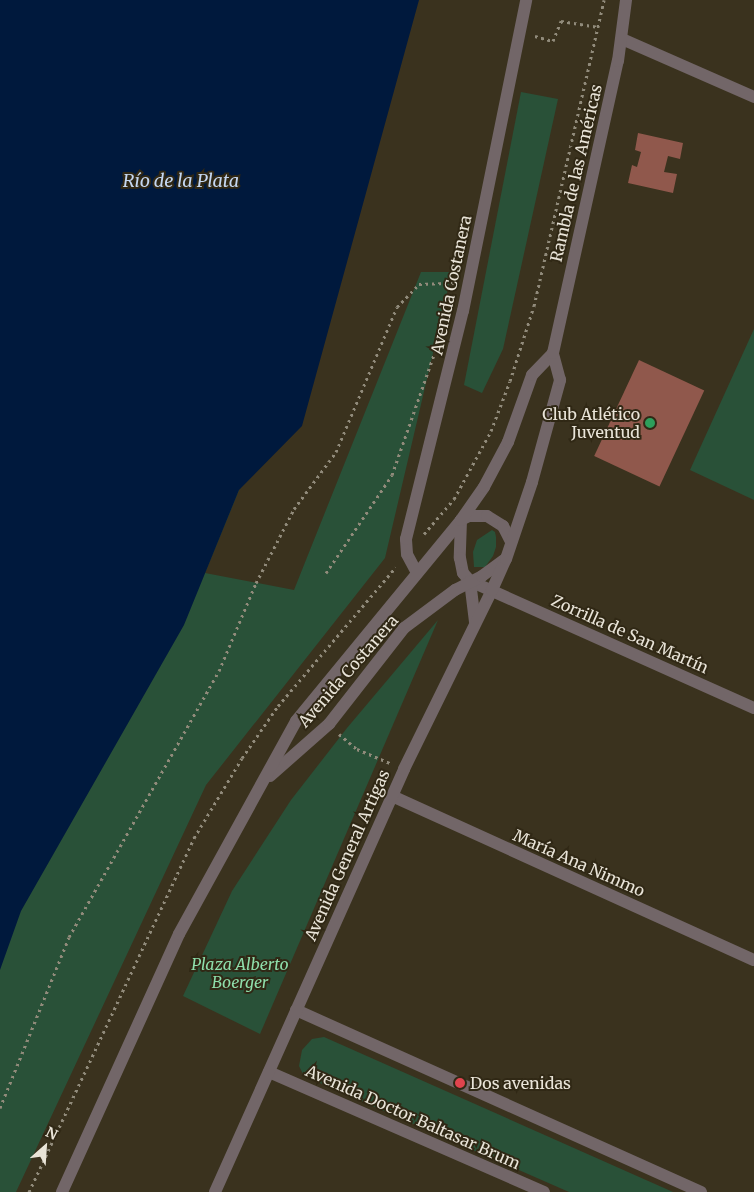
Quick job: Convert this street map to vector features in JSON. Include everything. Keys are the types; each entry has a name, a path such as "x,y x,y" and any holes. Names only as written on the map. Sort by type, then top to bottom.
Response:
{"street":[{"name":"Avenida Costanera","path":"407,554 406,539 463,312 518,30 526,0"},
{"name":"Rambla de las Américas","path":"553,353 622,39 626,0"},
{"path":"622,39 754,96"},
{"name":"Avenida Costanera","path":"262,783 296,722 461,520 484,487 501,456 532,375 553,353"},
{"path":"492,590 506,559 532,482 560,380 553,353"},
{"path":"475,624 470,581 463,573 460,558 461,520 469,516 487,516 503,526 511,542"},
{"path":"407,554 417,573"},
{"name":"Avenida Costanera","path":"262,783 329,724 404,628 470,581 482,576 506,559"},
{"name":"Zorrilla de San Martín","path":"470,581 754,708"},
{"name":"Avenida General Artigas","path":"215,1192 404,769 492,590"},
{"path":"62,1192 179,934 262,783"},
{"name":"María Ana Nimmo","path":"392,796 754,960"},
{"path":"296,1010 701,1192"},
{"name":"Avenida Doctor Baltasar Brum","path":"269,1072 535,1190"}],"path":[{"path":"29,1192 190,847 237,766 278,706 454,499 491,431 510,382 534,306 604,0"},
{"path":"518,30 553,41 561,21 599,27"},
{"path":"0,1108 69,938 219,671 256,583 294,509 336,452 397,307 419,284 458,283 455,292"},
{"path":"326,573 392,475 436,347"},
{"path":"329,724 357,749 404,769"}],"green space":[{"path":"521,92 558,99 503,349 482,393 464,385"},
{"path":"421,272 452,272 385,558 206,785 16,1192 0,1192 0,463 239,490 205,573 294,590"},
{"path":"754,329 754,500 690,470"},
{"path":"492,530 495,532 496,537 496,547 493,556 485,567 474,567 473,552 477,540"},
{"name":"Plaza Alberto Boerger","path":"438,620 260,1034 183,996 232,891 291,800 347,728"},
{"path":"324,1037 673,1192 569,1192 304,1076 299,1066 302,1050 312,1039"}],"water":[{"name":"Río de la Plata","path":"0,0 419,0 302,426 239,490 184,625 21,911 0,970"}],"building":[{"path":"638,133 683,143 680,159 668,156 664,172 677,174 673,193 628,183 632,165 637,167 641,152 635,150"},
{"name":"Club Atlético Juventud","path":"639,360 704,390 659,486 594,456"}],"place":[{"name":"Club Atlético Juventud","path":"650,423"},
{"name":"Dos avenidas","path":"460,1083"}]}
